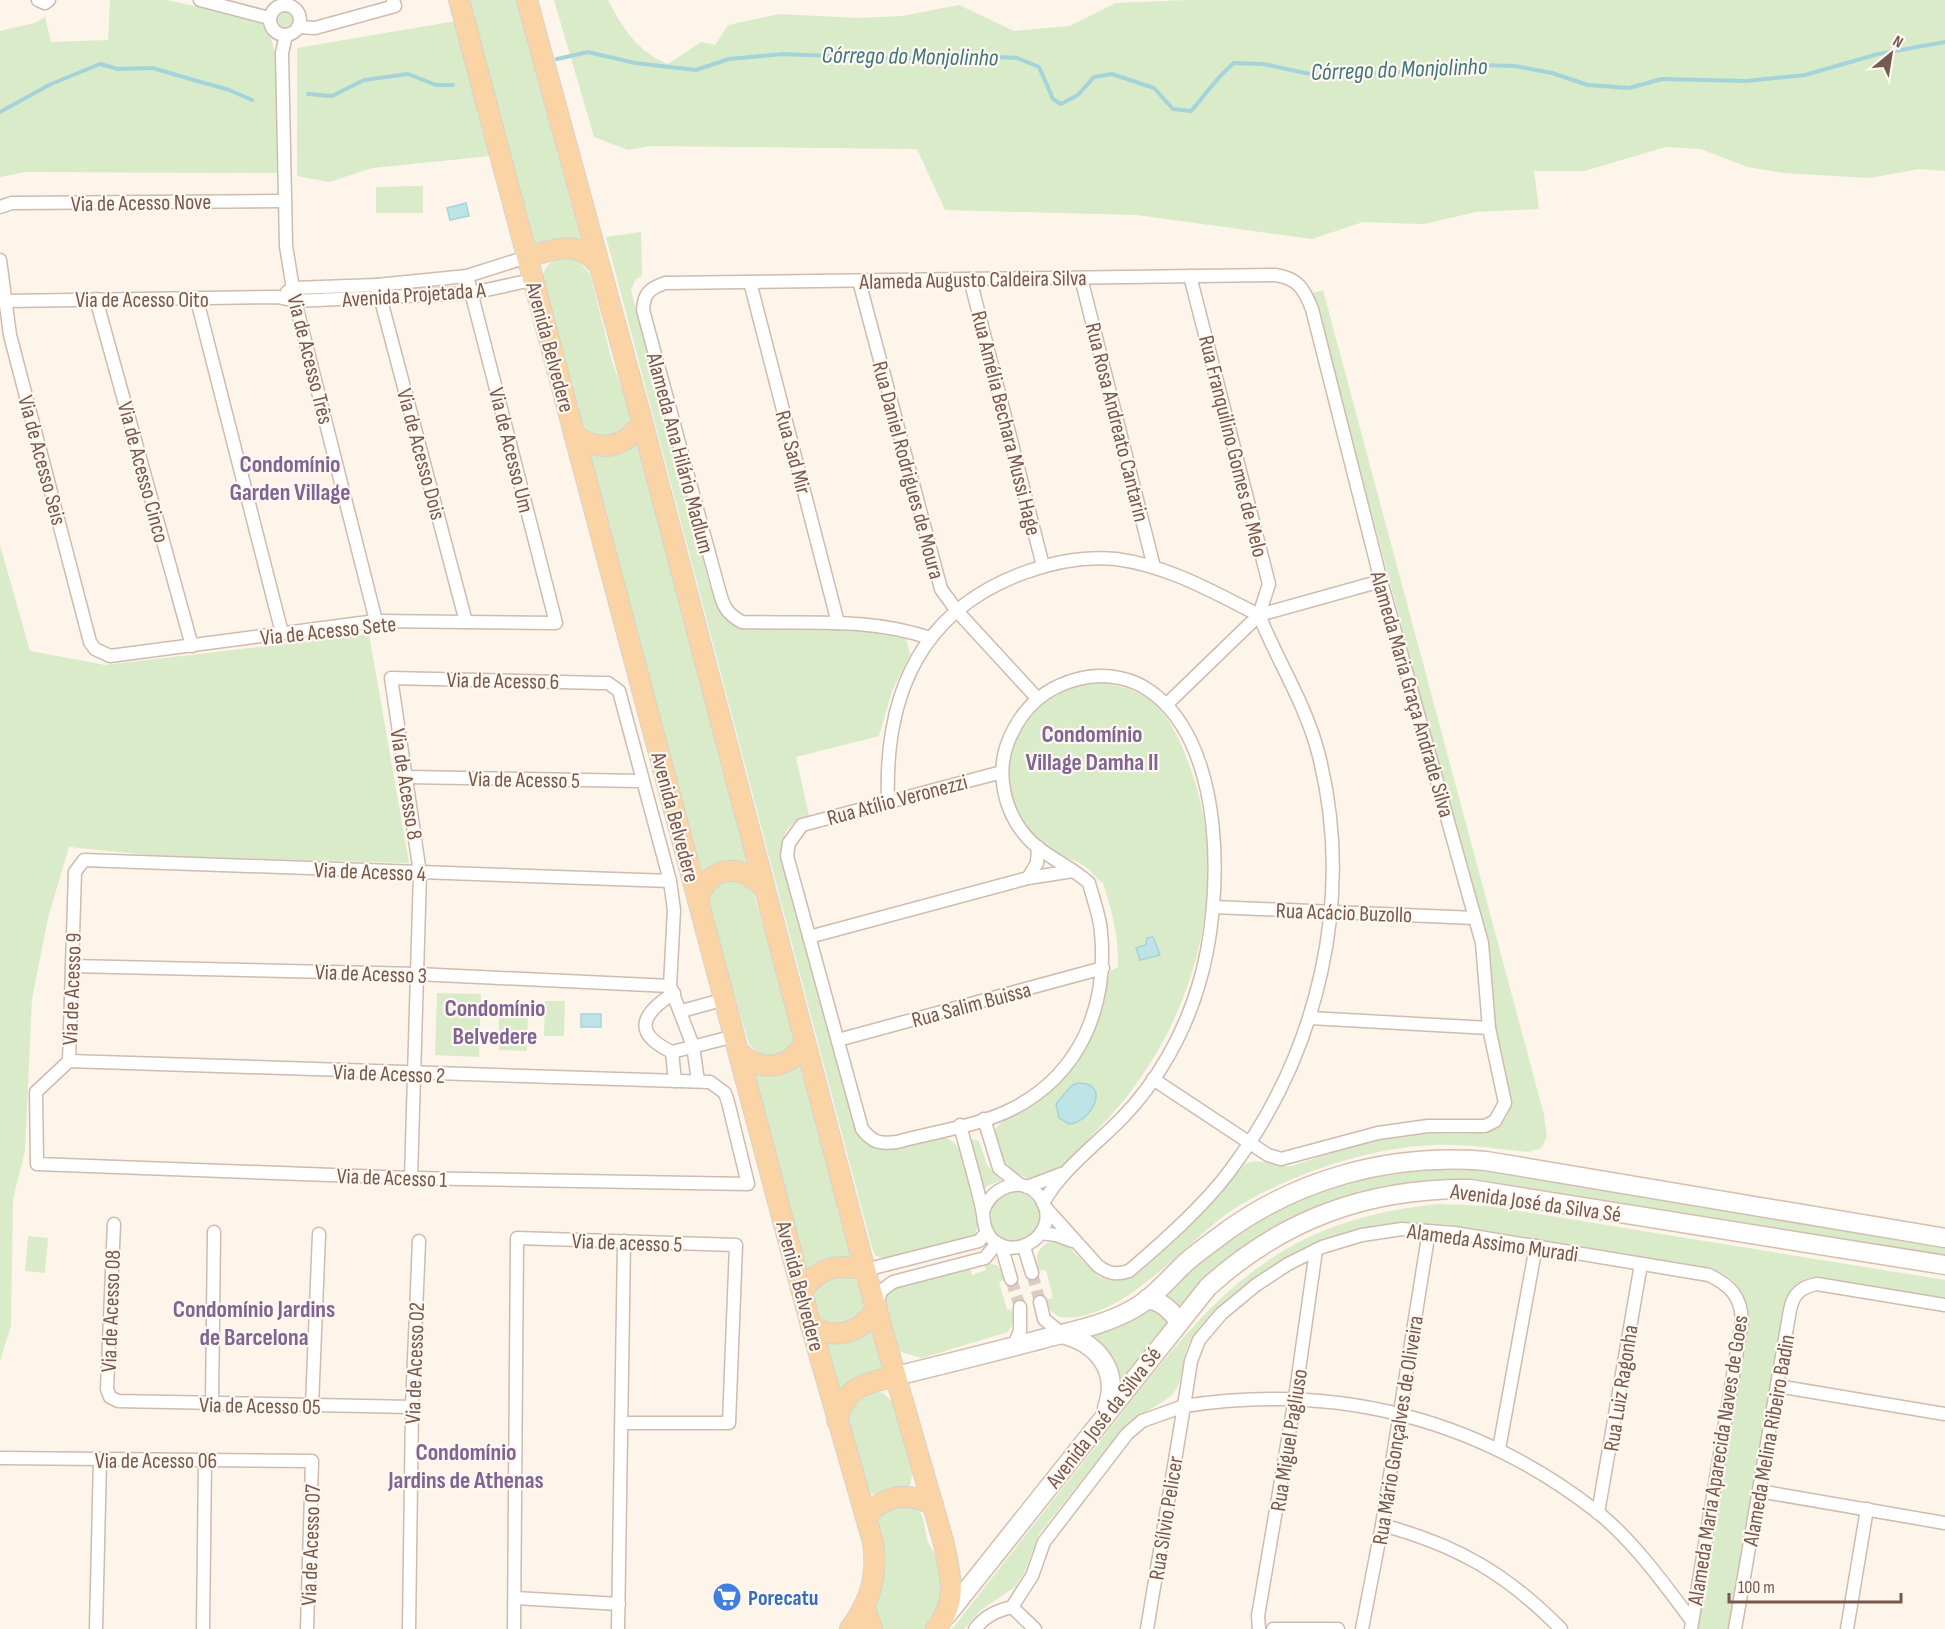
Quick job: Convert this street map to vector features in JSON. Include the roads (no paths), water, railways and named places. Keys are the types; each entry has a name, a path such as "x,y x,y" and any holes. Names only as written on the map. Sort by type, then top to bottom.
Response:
{"main road":[{"name":"Avenida Belvedere","path":"459,0 811,1326 873,1542 875,1575 865,1608 850,1629"},
{"path":"527,0 642,421 865,1270 953,1582 941,1622"},
{"path":"527,257 568,247 579,249 597,263"},
{"path":"574,434 584,442 606,447 628,439 642,421"},
{"path":"698,900 702,888 710,878 721,872 733,870 745,873 764,888"},
{"path":"737,1044 756,1064 776,1066 789,1061 799,1052 805,1042"},
{"name":"Avenida José da Silva Sé","path":"896,1376 1062,1334 1119,1316 1148,1299 1216,1238 1261,1209 1314,1184 1370,1167 1417,1161 1466,1159 1510,1164 1945,1238"},
{"name":"Avenida José da Silva Sé","path":"941,1622 1179,1321 1219,1277 1279,1235 1326,1212 1381,1195 1408,1191 1442,1189 1488,1191 1945,1265"},
{"path":"802,1291 810,1279 822,1270 836,1266 865,1270"},
{"path":"1148,1299 1159,1301 1179,1321"},
{"path":"811,1326 822,1332 848,1333 869,1319 877,1307"},
{"path":"1062,1334 1087,1343 1105,1362 1111,1388 1106,1413"},
{"path":"837,1420 840,1406 849,1394 861,1385 896,1376"},
{"path":"866,1516 873,1508 892,1498 913,1497 933,1505"},
{"path":"865,1608 872,1629"}],"street":[{"path":"38,0 45,3 49,0"},
{"path":"200,0 250,11 281,6 297,11 299,23"},
{"path":"281,34 299,23 315,28 394,3"},
{"name":"Via de Acesso Três","path":"281,6 271,27 281,34 286,246 295,301 376,621"},
{"name":"Via de Acesso Nove","path":"0,207 12,203 284,201"},
{"name":"Avenida Projetada A","path":"293,288 377,285 467,276 527,257"},
{"name":"Via de Acesso Seis","path":"0,260 10,335 90,642 102,654"},
{"path":"501,265 507,285"},
{"name":"Alameda Augusto Caldeira Silva","path":"650,289 665,283 1190,276 1275,275 1296,281"},
{"name":"Via de Acesso Um","path":"467,276 556,623"},
{"name":"Rua Franquilino Gomes de Melo","path":"1190,276 1269,584 1259,615"},
{"name":"Rua Rosa Andreato Cantarin","path":"1081,278 1154,567"},
{"name":"Rua Amélia Bechara Mussi Hage","path":"970,279 1043,566"},
{"name":"Avenida Projetada A","path":"295,301 472,293 532,280"},
{"name":"Rua Daniel Rodrigues de Moura","path":"859,281 941,590 957,611 1037,698"},
{"name":"Alameda Maria Graça Andrade Silva","path":"1249,1143 1268,1155 1281,1159 1378,1133 1428,1126 1485,1126 1495,1121 1502,1113 1505,1103 1489,1028 1485,961 1422,721 1381,581 1312,309 1303,288 1296,281"},
{"name":"Rua Sad Mir","path":"750,282 838,623"},
{"name":"Via de Acesso Dois","path":"377,285 466,622"},
{"name":"Via de Acesso Oito","path":"278,297 293,288"},
{"name":"Alameda Ana Hilário Madlum","path":"650,289 644,297 643,310 723,607 730,616 742,621 838,623"},
{"name":"Via de Acesso Oito","path":"6,301 197,300 278,297 295,301"},
{"name":"Via de Acesso Cinco","path":"96,299 192,646"},
{"path":"197,300 282,633"},
{"path":"888,802 887,761 891,727 902,690 930,638 957,611 982,593 1012,577 1043,566 1078,560 1114,559 1154,567 1182,576 1259,615 1273,649 1307,715 1318,754 1332,840 1331,912 1327,947 1310,1018 1288,1075 1249,1143 1208,1196 1138,1264 1118,1275 1098,1266 1044,1205 1024,1186 999,1168 984,1119"},
{"path":"1167,704 1259,615 1381,581"},
{"name":"Via de Acesso Sete","path":"102,654 110,656 376,621 556,623"},
{"path":"838,623 904,629 930,638"},
{"path":"999,1244 1016,1248 1024,1247 1041,1233 1046,1216 1044,1205 1053,1187 1125,1115 1153,1079 1179,1034 1198,989 1208,950 1216,876 1209,803 1185,729 1167,704 1131,680 1106,676 1084,677 1060,684 1037,698 1014,727 1006,749 1002,772 1004,790 1012,815 1025,835 1038,847 1073,871 1089,883 1101,929 1103,968 1096,1012 1080,1045 1062,1070 1040,1091 1011,1109 984,1119 897,1142 881,1144 870,1140 862,1129 809,937 1028,878 1073,871"},
{"name":"Via de Acesso 6","path":"391,678 602,683 614,686 621,698 642,781"},
{"name":"Via de Acesso 8","path":"391,678 420,873 411,1178"},
{"name":"Rua Atílio Veronezzi","path":"809,937 787,856 795,833 802,825 1002,772"},
{"name":"Via de Acesso 5","path":"406,777 642,781"},
{"path":"642,781 670,881 674,910 672,989 682,1011 704,1082"},
{"path":"1028,878 1037,863 1038,847"},
{"name":"Via de Acesso 4","path":"75,872 84,860 670,881"},
{"name":"Via de Acesso 9","path":"37,1164 36,1092 69,1061 75,872"},
{"name":"Rua Acácio Buzollo","path":"1214,907 1474,918"},
{"name":"Via de Acesso 3","path":"72,966 417,974 672,989"},
{"name":"Rua Salim Buissa","path":"838,1040 1103,968"},
{"path":"672,989 647,1016 646,1030 654,1043 672,1052 693,1046 737,1044"},
{"path":"682,1011 725,999"},
{"path":"1310,1018 1489,1028"},
{"path":"672,1052 675,1081"},
{"name":"Via de Acesso 2","path":"69,1061 704,1082"},
{"path":"1153,1079 1249,1143"},
{"name":"Via de Acesso 1","path":"37,1164 411,1178 748,1184 725,1093 704,1082"},
{"path":"960,1125 987,1232 999,1244 1011,1279"},
{"path":"983,1212 986,1202 1000,1188 1024,1186 1060,1175 1078,1160"},
{"name":"Via de Acesso 08","path":"110,1397 107,1389 114,1224"},
{"name":"Alameda Assimo Muradi","path":"1184,1406 1191,1361 1199,1341 1221,1314 1256,1285 1316,1250 1362,1234 1402,1229 1536,1246 1709,1275 1723,1282 1734,1292"},
{"name":"Rua Mário Gonçalves de Oliveira","path":"1362,1629 1382,1525 1429,1231"},
{"path":"212,1404 214,1232"},
{"path":"865,1270 979,1241 987,1232"},
{"path":"1041,1233 1056,1235 1076,1243"},
{"path":"312,1406 319,1234"},
{"name":"Via de acesso 5","path":"515,1598 517,1238 736,1245 729,1424 623,1423"},
{"name":"Via de Acesso 02","path":"409,1629 412,1407 419,1241"},
{"path":"618,1629 623,1423 624,1242"},
{"path":"877,1307 882,1291 892,1282 986,1258 999,1244"},
{"path":"1499,1449 1536,1246"},
{"path":"1024,1247 1032,1273"},
{"name":"Rua Miguel Pagliuso","path":"1259,1629 1258,1616 1295,1398 1316,1250"},
{"name":"Rua Luiz Ragonha","path":"1598,1513 1641,1264"},
{"name":"Alameda Melina Ribeiro Badin","path":"1736,1629 1792,1302 1801,1289 1817,1284 1945,1305"},
{"name":"Alameda Maria Aparecida Naves de Goes","path":"1692,1625 1742,1320 1741,1305 1734,1292"},
{"path":"1013,1347 1020,1331 1020,1307 1025,1312 1032,1312 1038,1308 1040,1302 1044,1319 1062,1334"},
{"path":"1777,1386 1945,1414"},
{"name":"Via de Acesso 05","path":"110,1397 126,1402 412,1407"},
{"path":"975,1629 983,1619 995,1612 1012,1607 1032,1576 1044,1542 1127,1434 1142,1420 1184,1406 1228,1400 1295,1398 1340,1402 1400,1413 1499,1449 1542,1474 1598,1513 1647,1565 1692,1625"},
{"name":"Rua Sílvio Pelicer","path":"1147,1629 1184,1406"},
{"name":"Via de Acesso 06","path":"0,1458 312,1461"},
{"path":"96,1629 100,1460"},
{"path":"203,1629 205,1461"},
{"name":"Via de Acesso 07","path":"307,1629 312,1461"},
{"path":"1759,1491 1945,1522"},
{"path":"1846,1629 1867,1509"},
{"path":"1382,1525 1419,1535 1461,1552 1500,1575 1536,1603 1561,1629"},
{"path":"514,1629 515,1598 619,1604"},
{"path":"1012,1607 1035,1629"},
{"path":"1274,1629 1319,1627 1338,1629"}],"water":[{"path":"466,203 469,216 450,220 447,208"},
{"path":"1153,937 1160,955 1140,960 1136,948 1146,945 1147,938"},
{"path":"581,1014 601,1014 601,1027 581,1027"},
{"path":"1077,1083 1088,1084 1094,1089 1095,1103 1085,1117 1069,1124 1059,1118 1056,1104 1071,1086"}],"waterway":[{"name":"Córrego do Monjolinho","path":"557,59 588,52 635,63 696,70 729,59 783,54 901,59 961,55 1017,58 1039,67 1053,99 1061,104 1078,95 1094,77 1112,74 1154,88 1173,109 1191,111 1234,63 1263,64 1315,75 1348,71 1389,74 1444,64 1515,66 1552,73 1588,85 1629,88 1662,79 1746,81 1805,75 1878,54 1945,42"},
{"name":"Córrego do Monjolinho","path":"0,112 51,84 100,64 118,69 152,68 229,90 252,100"},
{"name":"Córrego do Monjolinho","path":"308,94 332,96 364,80 408,74 436,85 453,85"}],"tunnel":[{"path":"1032,1273 1040,1302"},
{"path":"1011,1279 1020,1307"}],"place":[{"name":"Porecatu","path":"727,1597"}],"district":[{"name":"Condomínio Garden Village","path":"290,478"},
{"name":"Condomínio Village Damha II","path":"1092,748"},
{"name":"Condomínio Belvedere","path":"495,1022"},
{"name":"Condomínio Jardins de Barcelona","path":"254,1323"},
{"name":"Condomínio Jardins de Athenas","path":"466,1466"}]}
